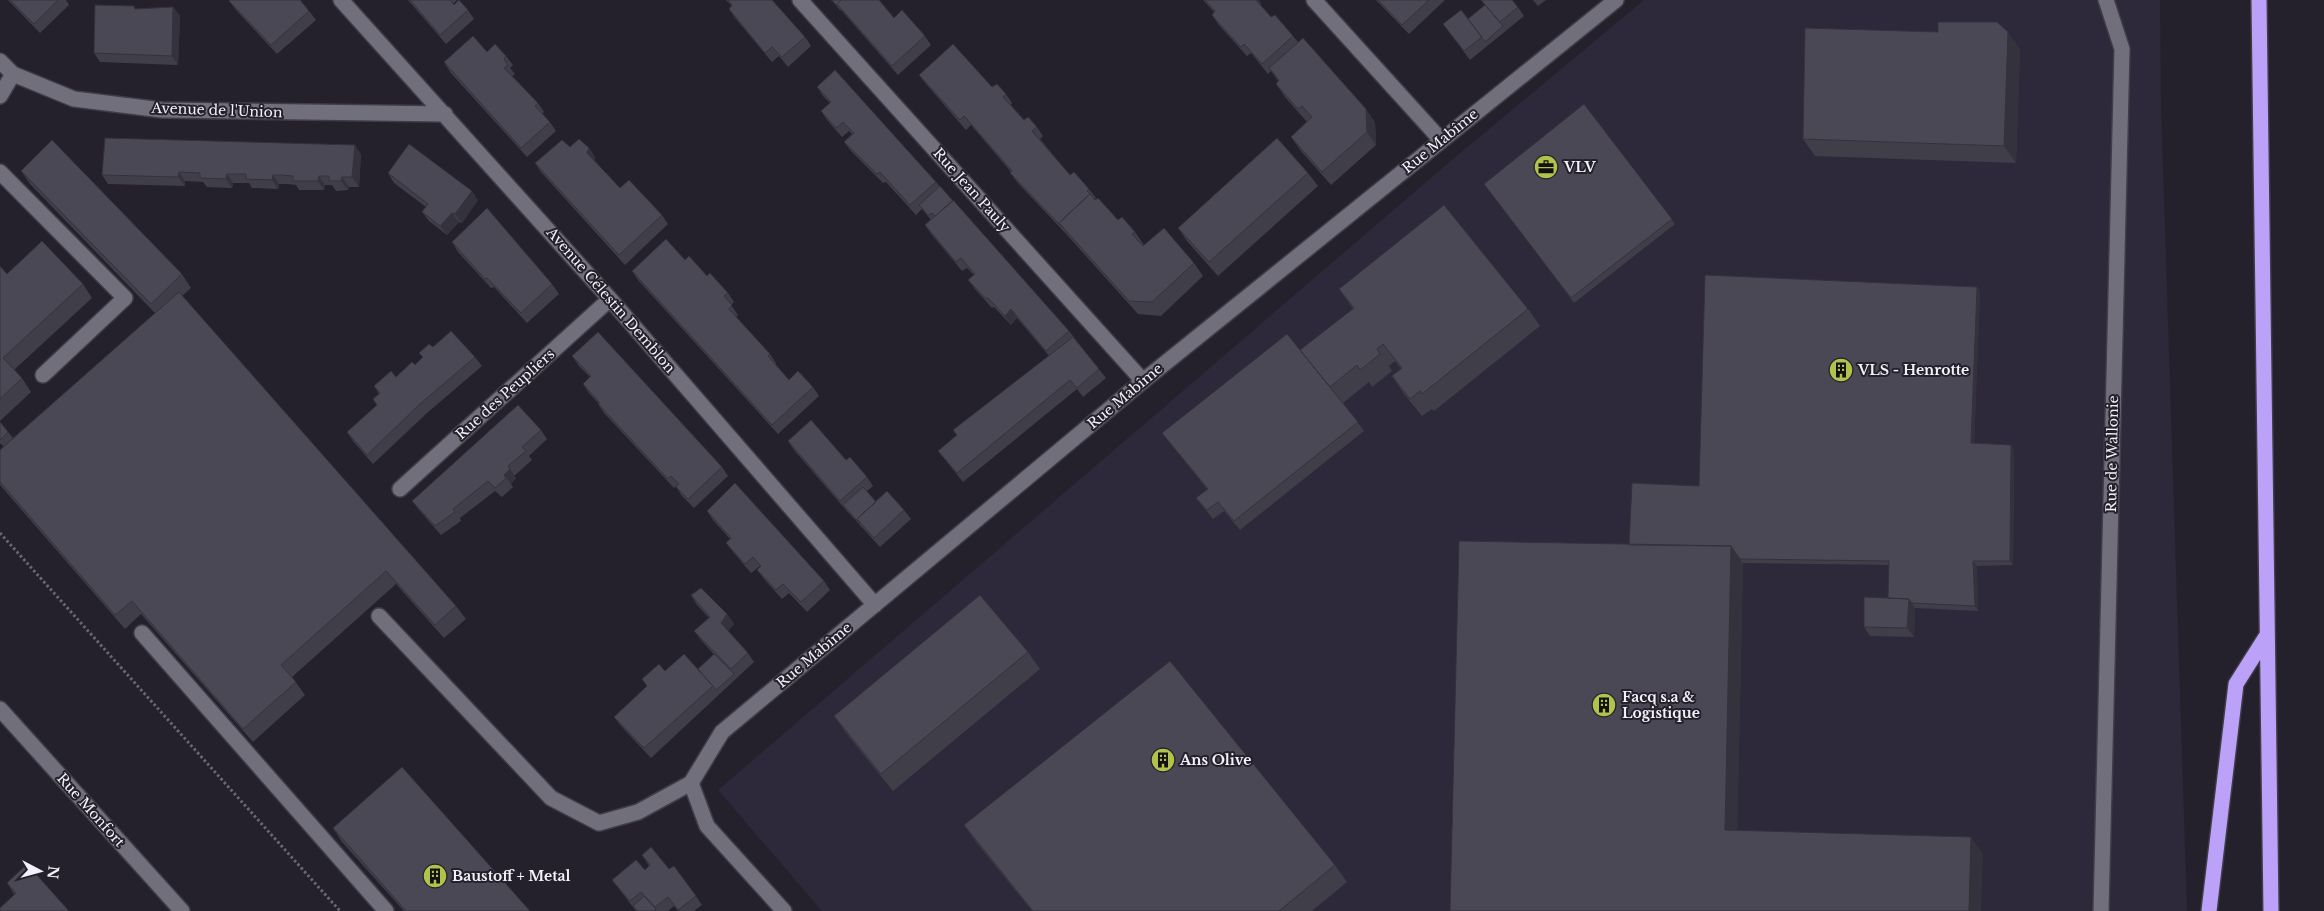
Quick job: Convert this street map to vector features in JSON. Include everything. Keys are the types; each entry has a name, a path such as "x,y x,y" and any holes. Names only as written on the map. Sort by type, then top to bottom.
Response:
{"highway":[{"path":"2259,0 2271,911"},
{"path":"2209,911 2236,684 2267,635"}],"street":[{"name":"Avenue Célestin Demblon","path":"341,0 610,299 875,605"},
{"name":"Rue Jean Pauly","path":"800,0 1143,381"},
{"path":"1314,0 1441,140"},
{"name":"Rue Mabîme","path":"691,783 722,732 1143,381 1616,0"},
{"name":"Rue de Wallonie","path":"2102,911 2122,49 2106,0"},
{"name":"Avenue de l'Union","path":"0,61 13,74 74,99 162,110 445,114"},
{"path":"0,96 13,74"},
{"path":"0,172 125,298 43,375"},
{"name":"Rue des Peupliers","path":"400,489 610,299"},
{"path":"379,616 551,798 599,823 638,812 691,783 707,826 784,911"},
{"path":"142,633 386,911"},
{"name":"Rue Monfort","path":"0,709 182,911"}],"path":[{"path":"0,533 340,911"}],"shaded area":[{"path":"1644,0 2160,0 2161,106 2187,911 822,911 718,790 1453,159"}],"building":[{"path":"10,0 58,0 34,24"},
{"path":"230,0 300,0 309,11 271,45"},
{"path":"410,0 450,0 454,5 459,0 468,10 440,35"},
{"path":"728,0 772,0 805,37 782,57 772,47 765,53 729,9 732,5"},
{"path":"832,0 841,0 837,6"},
{"path":"841,0 879,0 894,18 902,10 925,36 892,66 837,4"},
{"path":"1205,0 1256,0 1271,17 1275,15 1293,36 1262,64 1244,44 1241,47 1216,20 1212,15 1215,11"},
{"path":"1378,0 1429,0 1402,25"},
{"path":"1481,0 1512,0 1518,7 1500,22"},
{"path":"95,5 134,6 135,9 173,7 172,56 94,53"},
{"path":"1485,5 1503,26 1485,42 1468,19"},
{"path":"1461,10 1482,37 1464,51 1443,24"},
{"path":"1938,22 1997,22 2008,32 2004,146 1803,139 1805,28 1938,32"},
{"path":"473,36 487,52 495,44 506,56 504,59 508,65 504,68 538,103 535,106 550,122 521,148 444,62"},
{"path":"1303,38 1366,109 1367,132 1322,172 1291,137 1312,117 1302,106 1298,109 1276,84 1279,80 1269,68"},
{"path":"953,44 992,87 997,84 1006,94 1003,97 1024,120 1028,117 1037,127 1032,131 1070,175 1074,172 1089,189 1087,191 1090,194 1059,223 1062,227 1010,173 1012,171 964,116 960,120 919,75"},
{"path":"835,70 936,182 910,205 880,172 877,174 844,142 854,133 843,122 836,128 821,111 831,102 817,87"},
{"path":"1584,104 1672,219 1571,298 1484,184"},
{"path":"105,138 355,145 352,177 342,177 341,181 329,181 329,176 319,176 318,181 293,181 293,176 282,175 273,175 272,180 246,179 246,174 227,174 226,179 200,178 200,173 179,172 178,177 102,175"},
{"path":"1277,138 1308,173 1209,262 1178,228"},
{"path":"579,139 589,148 587,153 620,188 629,180 662,215 619,255 535,163 562,140 570,147"},
{"path":"52,140 182,274 151,304 21,171"},
{"path":"409,144 472,191 455,214 452,213 440,226 422,212 428,204 388,173"},
{"path":"940,186 953,201 935,216 932,213 928,215 919,205"},
{"path":"1090,194 1095,200 1098,198 1118,220 1122,217 1135,232 1132,234 1143,246 1164,228 1194,263 1152,302 1129,301 1059,223"},
{"path":"953,200 1069,331 1046,351 1011,309 1005,316 988,298 986,299 968,280 975,274 961,258 956,262 925,225"},
{"path":"1444,205 1528,309 1422,394 1420,391 1410,399 1392,376 1402,368 1383,344 1377,349 1380,354 1360,370 1357,365 1330,387 1300,350 1354,308 1339,289"},
{"path":"487,208 552,284 521,313 487,278 485,279 452,242"},
{"path":"666,239 685,260 689,256 707,276 710,273 728,293 724,296 732,305 729,309 770,354 768,356 789,380 798,371 813,387 772,425 632,271"},
{"path":"42,241 83,284 3,358 22,378 0,399 0,266 7,274"},
{"name":"VLS - Henrotte","path":"1705,275 1977,287 1971,443 2011,445 2010,561 1973,561 1975,606 1912,603 1909,599 1888,598 1889,561 1740,559 1731,546 1629,545 1632,483 1699,486"},
{"path":"179,292 456,606 435,625 386,571 281,665 296,682 243,729 132,601 115,615 0,482 0,450"},
{"path":"451,331 475,357 420,404 367,455 347,432 377,405 373,399 380,393 374,386 391,371 396,377 412,362 415,365 423,357 419,353 429,344 433,347"},
{"path":"598,332 722,467 688,499 676,487 679,484 671,476 668,479 598,404 600,403 583,384 591,376 572,356"},
{"path":"1287,334 1358,422 1234,521 1218,502 1207,510 1196,498 1208,489 1162,433"},
{"path":"1073,337 1099,369 1077,388 1070,380 957,473 938,451 957,435 953,430"},
{"path":"518,405 541,430 522,447 526,451 508,466 510,469 504,475 506,478 495,488 488,481 453,509 455,512 435,526 412,501"},
{"path":"811,420 846,460 850,457 867,477 840,501 788,441"},
{"path":"0,422 8,432 0,440"},
{"path":"735,483 824,581 801,602 783,584 776,590 757,570 761,566 753,557 745,564 726,543 731,538 707,511"},
{"path":"863,487 876,502 857,519 860,524 843,505"},
{"path":"887,491 904,510 874,538 857,519"},
{"name":"Facq s.a & Logistique","path":"1459,541 1731,546 1725,830 1971,837 1969,911 1450,911"},
{"path":"701,588 727,614 721,623 748,653 731,669 694,631 710,617 691,595"},
{"path":"980,595 1028,652 881,774 834,716"},
{"path":"1864,597 1909,599 1907,628 1864,627"},
{"path":"684,654 713,686 644,748 614,717 647,686 642,679 659,664 665,671"},
{"path":"714,654 734,674 716,690 698,669"},
{"name":"Ans Olive","path":"1170,661 1335,865 1279,911 1033,911 964,825"},
{"name":"Baustoff + Metal","path":"402,767 530,911 406,911 333,828"},
{"path":"651,847 669,869 674,866 696,896 678,910 668,897 655,907 641,892 630,901 612,880 636,860 645,870 650,865 642,855"},
{"path":"27,864 69,911 0,911 0,908 16,893 7,883"},
{"path":"644,896 656,909 654,911 638,911 633,906"}],"place":[{"name":"VLV","path":"1546,167"},
{"name":"VLS - Henrotte","path":"1841,370"},
{"name":"Facq s.a & Logistique","path":"1604,705"},
{"name":"Ans Olive","path":"1163,760"},
{"name":"Baustoff + Metal","path":"435,876"}]}
